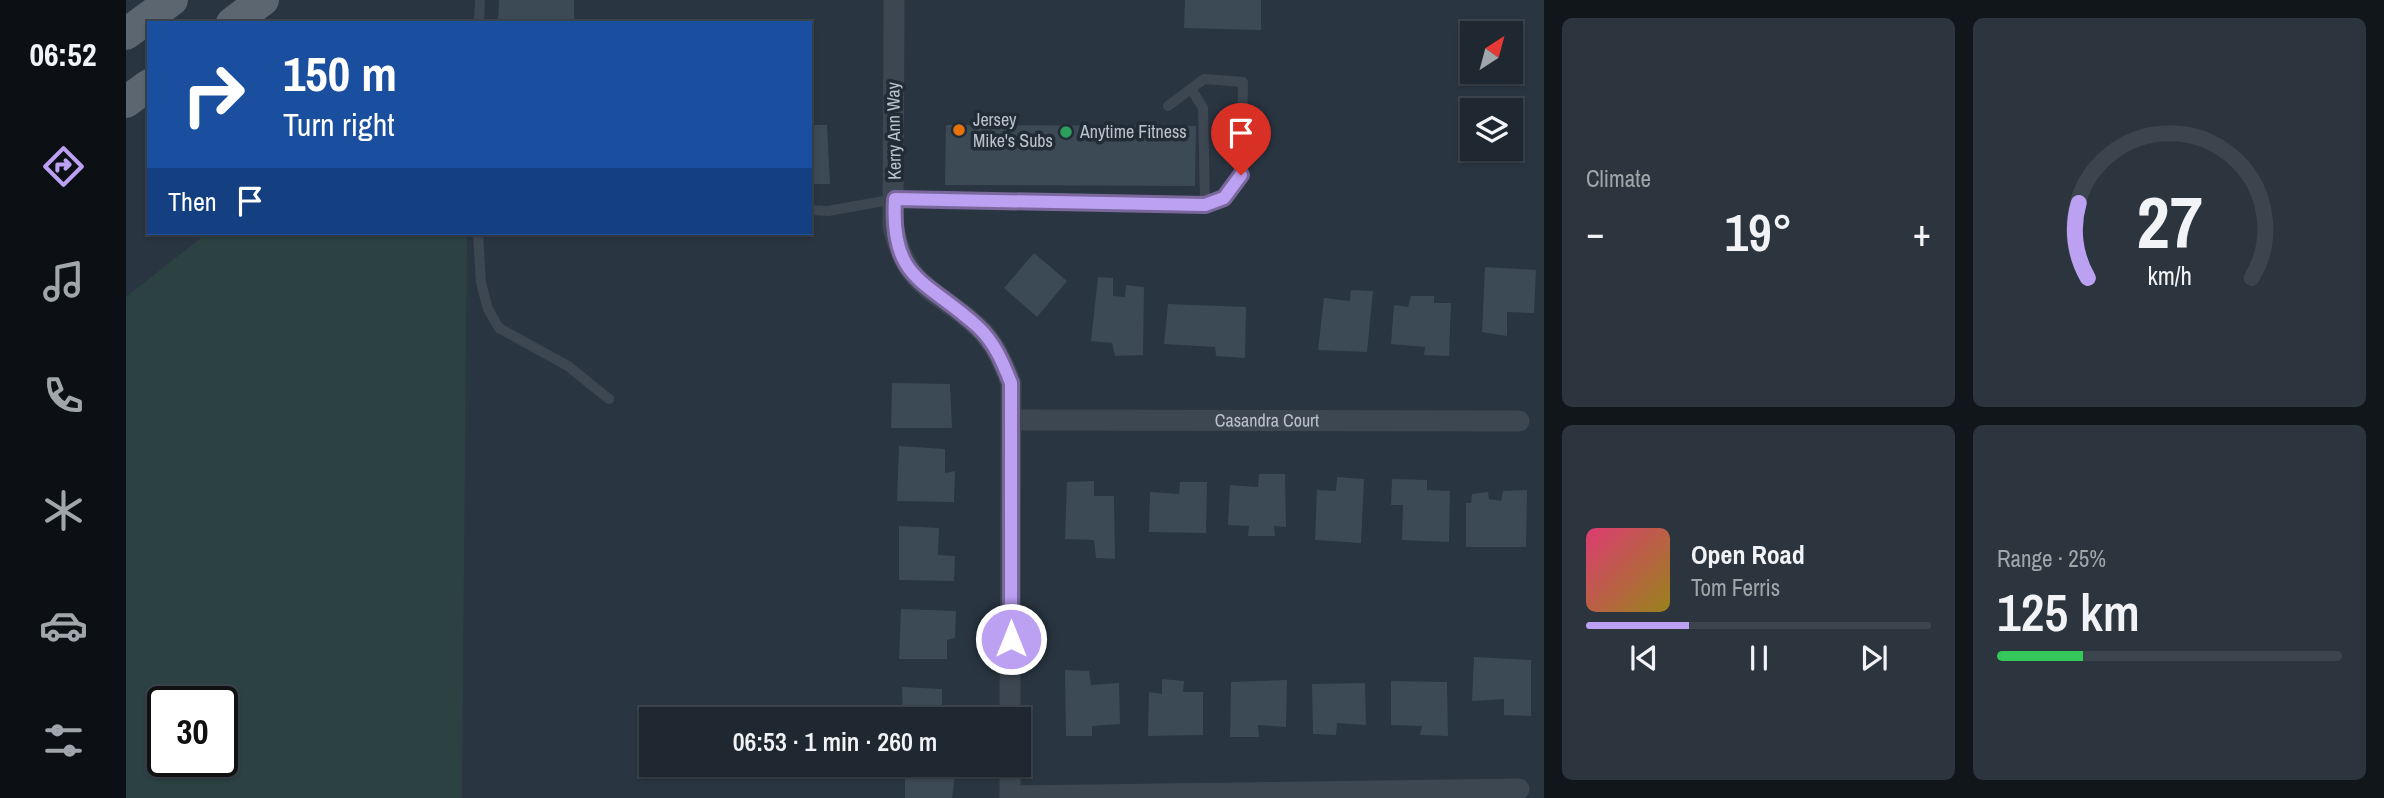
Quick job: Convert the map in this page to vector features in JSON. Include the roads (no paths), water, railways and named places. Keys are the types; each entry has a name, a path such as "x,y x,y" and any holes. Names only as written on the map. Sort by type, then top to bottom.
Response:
{"main road":[{"path":"126,34 172,0"},
{"path":"235,21 262,0"},
{"path":"126,102 147,86"}],"street":[{"name":"Kerry Ann Way","path":"894,0 893,227 900,256 925,287 979,328 997,349 1011,383 1013,420 1010,707"},
{"name":"Casandra Court","path":"1013,420 1519,421"},
{"path":"1010,777 1010,797 1519,789"}],"lane":[{"path":"479,21 480,0"},
{"path":"812,211 828,211 895,199 1205,205 1224,198 1241,175 1243,82 1204,79 1168,106"},
{"path":"1191,89 1203,108 1205,205"},
{"path":"478,235 481,283 488,309 499,328 568,366 609,399"}],"place":[{"name":"Jersey Mike's Subs","path":"959,130"},
{"name":"Anytime Fitness","path":"1066,132"}]}
